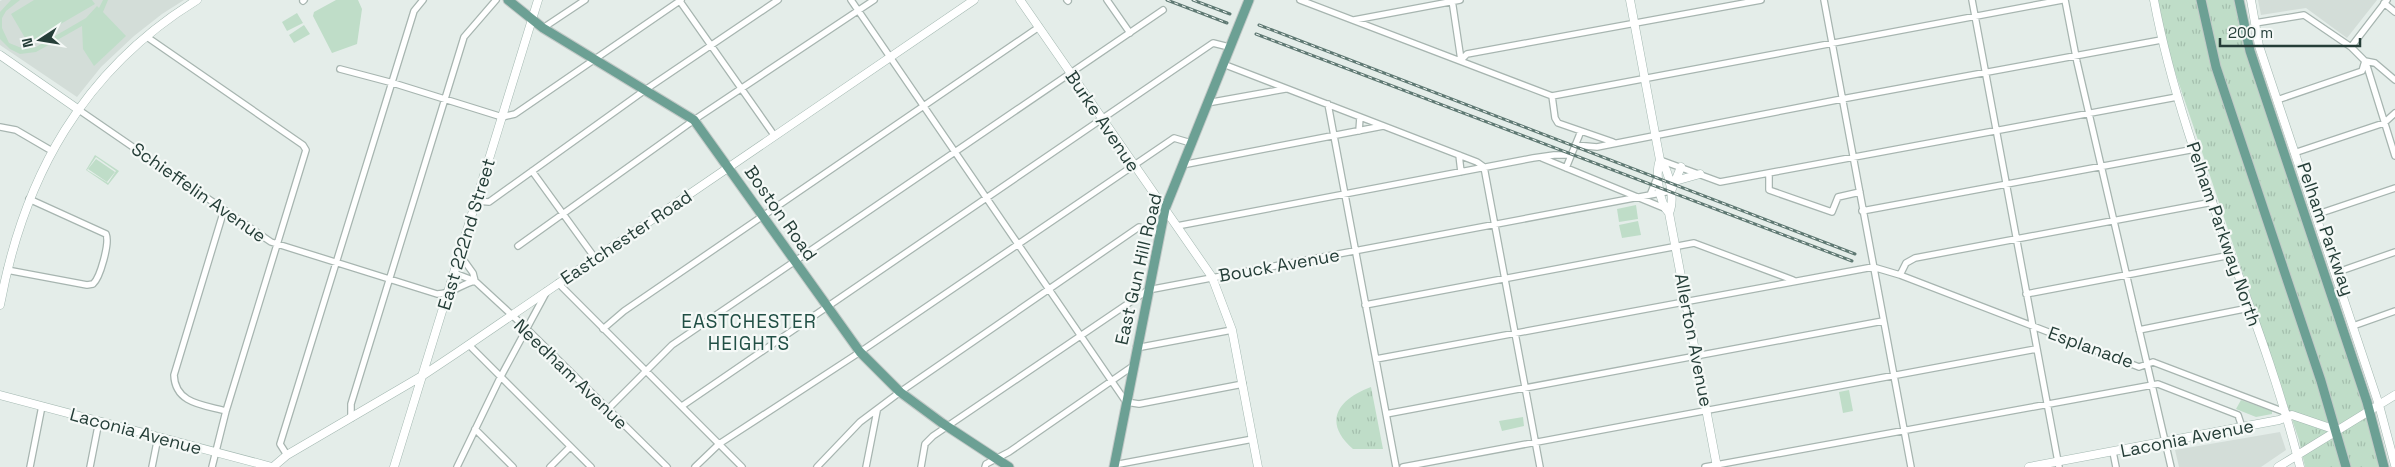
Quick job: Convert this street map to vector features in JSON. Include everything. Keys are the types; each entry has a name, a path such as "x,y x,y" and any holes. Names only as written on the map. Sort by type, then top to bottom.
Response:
{"main road":[{"name":"Boston Road","path":"508,0 543,28 694,120 860,352 900,392 947,427 1009,467"},
{"name":"East Gun Hill Road","path":"1114,466 1165,209 1249,0"},
{"path":"2201,0 2216,67 2336,430 2346,467"},
{"name":"Pelham Parkway","path":"2238,0 2245,32 2369,411 2384,467"},
{"path":"2245,0 2247,21 2245,32"}],"street":[{"path":"0,305 7,270 29,200 52,151 101,83 147,37 198,0"},
{"path":"287,455 280,444 414,11 423,0"},
{"path":"351,418 351,404 464,37 496,0"},
{"name":"East 222nd Street","path":"394,467 538,0"},
{"path":"543,28 585,0"},
{"path":"340,69 393,83 502,118 515,114 680,0 774,135"},
{"path":"476,200 489,202 645,90 778,0"},
{"path":"850,0 1126,402 1139,404 1243,384"},
{"path":"518,246 694,120 874,0"},
{"name":"Eastchester Road","path":"272,467 287,455 422,376 469,345 974,0"},
{"name":"Burke Avenue","path":"1020,0 1212,277 1232,330 1258,467"},
{"path":"1107,0 1130,33"},
{"path":"1300,0 1552,96 2064,0 2171,467"},
{"path":"1354,20 1460,0"},
{"name":"Allerton Avenue","path":"1630,0 1660,160 1664,165 1671,191 1672,207 1667,211"},
{"path":"1461,60 1467,54 1761,0"},
{"path":"1824,0 1911,467"},
{"path":"1972,0 2058,464"},
{"name":"Pelham Parkway North","path":"2154,0 2161,40 2177,97 2287,415 2300,467"},
{"path":"2251,0 2259,46 2379,405 2395,466"},
{"path":"1452,1 1461,60"},
{"path":"2351,48 2386,2 2395,12"},
{"path":"608,409 672,345 1163,10"},
{"path":"2254,23 2304,15 2351,48 2365,61 2395,156"},
{"path":"603,329 624,311 1039,27"},
{"path":"147,37 306,147 306,154 226,411 212,467"},
{"path":"1575,145 1597,147 2161,40"},
{"path":"682,406 1213,43 1230,47"},
{"name":"Schieffelin Avenue","path":"0,55 271,242 438,294 446,294"},
{"path":"2277,100 2362,71 2365,61"},
{"path":"2365,61 2375,63 2395,80"},
{"path":"1223,64 1458,154 1478,162 1484,168 1540,467"},
{"path":"1260,93 1262,80"},
{"path":"1207,103 1285,89"},
{"path":"1552,96 1555,118 1558,122 1614,143"},
{"path":"1660,160 1720,182 2177,97"},
{"path":"1328,104 1396,467"},
{"path":"2294,153 2384,122 2395,113"},
{"path":"1359,131 1360,117"},
{"path":"1182,165 1384,126"},
{"path":"0,127 16,130 52,151"},
{"path":"1566,168 1581,131"},
{"path":"695,467 719,444 860,352 1174,138 1191,143"},
{"path":"1862,211 2196,149"},
{"path":"1458,154 1461,172"},
{"path":"1177,226 1538,157 1571,155"},
{"path":"1538,157 1667,211"},
{"name":"Allerton Avenue","path":"1660,160 1658,176 1676,247 1717,466"},
{"path":"1671,191 1681,167"},
{"path":"532,171 595,258"},
{"path":"1769,173 1769,190 1832,212 1838,197 1860,192"},
{"path":"1675,181 1700,174"},
{"path":"1650,195 1658,176"},
{"path":"1612,188 1615,201"},
{"path":"2315,215 2395,188"},
{"name":"Bouck Avenue","path":"921,467 925,444 1148,290 1671,191"},
{"path":"7,270 87,285 93,284 98,278 108,244 106,234 29,200"},
{"path":"1900,275 1906,263 1911,259 2213,202"},
{"path":"224,210 174,375 178,391 187,399 226,411"},
{"path":"816,467 860,422 876,412 900,392 1139,227 1160,233"},
{"path":"1366,305 1694,243 1793,280"},
{"path":"2335,273 2395,252"},
{"name":"Needham Avenue","path":"460,255 473,273 475,281"},
{"path":"2026,294 2231,255"},
{"path":"1376,359 1793,280 1873,267"},
{"name":"Esplanade","path":"1873,267 1900,275 2139,367 2153,362 2287,415 2336,430"},
{"path":"1770,271 1772,285"},
{"name":"Needham Avenue","path":"454,273 475,281 511,316 527,328 667,467"},
{"path":"446,294 475,281"},
{"path":"558,283 742,467"},
{"path":"457,467 500,378 548,290"},
{"path":"2139,330 2249,308"},
{"path":"2353,326 2395,311"},
{"path":"1386,414 1883,321"},
{"path":"1136,348 1232,330"},
{"path":"469,345 591,467"},
{"path":"1403,467 2036,349"},
{"path":"985,467 986,464 1009,452 1133,366"},
{"path":"1705,467 2152,384"},
{"name":"Esplanade","path":"2152,384 2158,384 2238,415 2242,427"},
{"name":"Laconia Avenue","path":"0,395 272,467"},
{"path":"2278,467 2395,395"},
{"path":"30,467 42,406"},
{"path":"866,467 876,412"},
{"name":"Laconia Avenue","path":"2029,467 2058,464 2242,427 2287,415"},
{"path":"90,467 99,421"},
{"path":"475,429 512,467"},
{"path":"152,467 158,436"},
{"path":"1114,466 1253,439"},
{"path":"550,467 570,447"},
{"path":"2113,452 2116,467"}],"shaded area":[{"path":"184,0 134,36 101,67 77,97 0,45 0,1"},
{"path":"2258,0 2377,0 2347,38 2306,8 2261,15"},
{"path":"2280,432 2286,450 2261,467 2179,467 2175,450"}],"green space":[{"path":"11,0 20,0 6,11 2,18 2,28 9,43 24,49 36,47 86,18 97,6 99,8 103,0 108,0 103,12 126,36 94,66 83,49 82,26 36,52 20,54 10,49 0,39 0,12"},
{"path":"34,0 92,0 95,4 28,43 11,14"},
{"path":"336,0 358,0 362,9 357,44 332,53 313,16 314,12"},
{"path":"2158,0 2234,0 2244,47 2362,401 2380,467 2305,467 2299,440 2168,51"},
{"path":"297,13 303,23 287,31 282,22"},
{"path":"304,25 310,34 294,43 289,35"},
{"path":"95,155 119,171 108,185 86,170","holes":["96,157 116,171 108,183 87,170"]},
{"path":"96,159 115,172 107,182 88,169"},
{"path":"1636,205 1638,219 1619,222 1617,209"},
{"path":"1638,221 1641,235 1622,238 1619,225"},
{"path":"1371,387 1383,449 1353,449 1338,430 1336,421 1338,412 1350,398"},
{"path":"1849,390 1853,411 1843,413 1839,392"},
{"path":"2241,400 2272,411 2272,414 2256,417 2236,409"},
{"path":"1523,417 1524,426 1502,431 1499,421"}],"railway":[{"path":"1167,0 1227,23"},
{"path":"1193,0 1230,14"},
{"path":"1259,25 1855,254"},
{"path":"1256,34 1852,261"}],"district":[{"name":"EASTCHESTER HEIGHTS","path":"749,332"}]}
